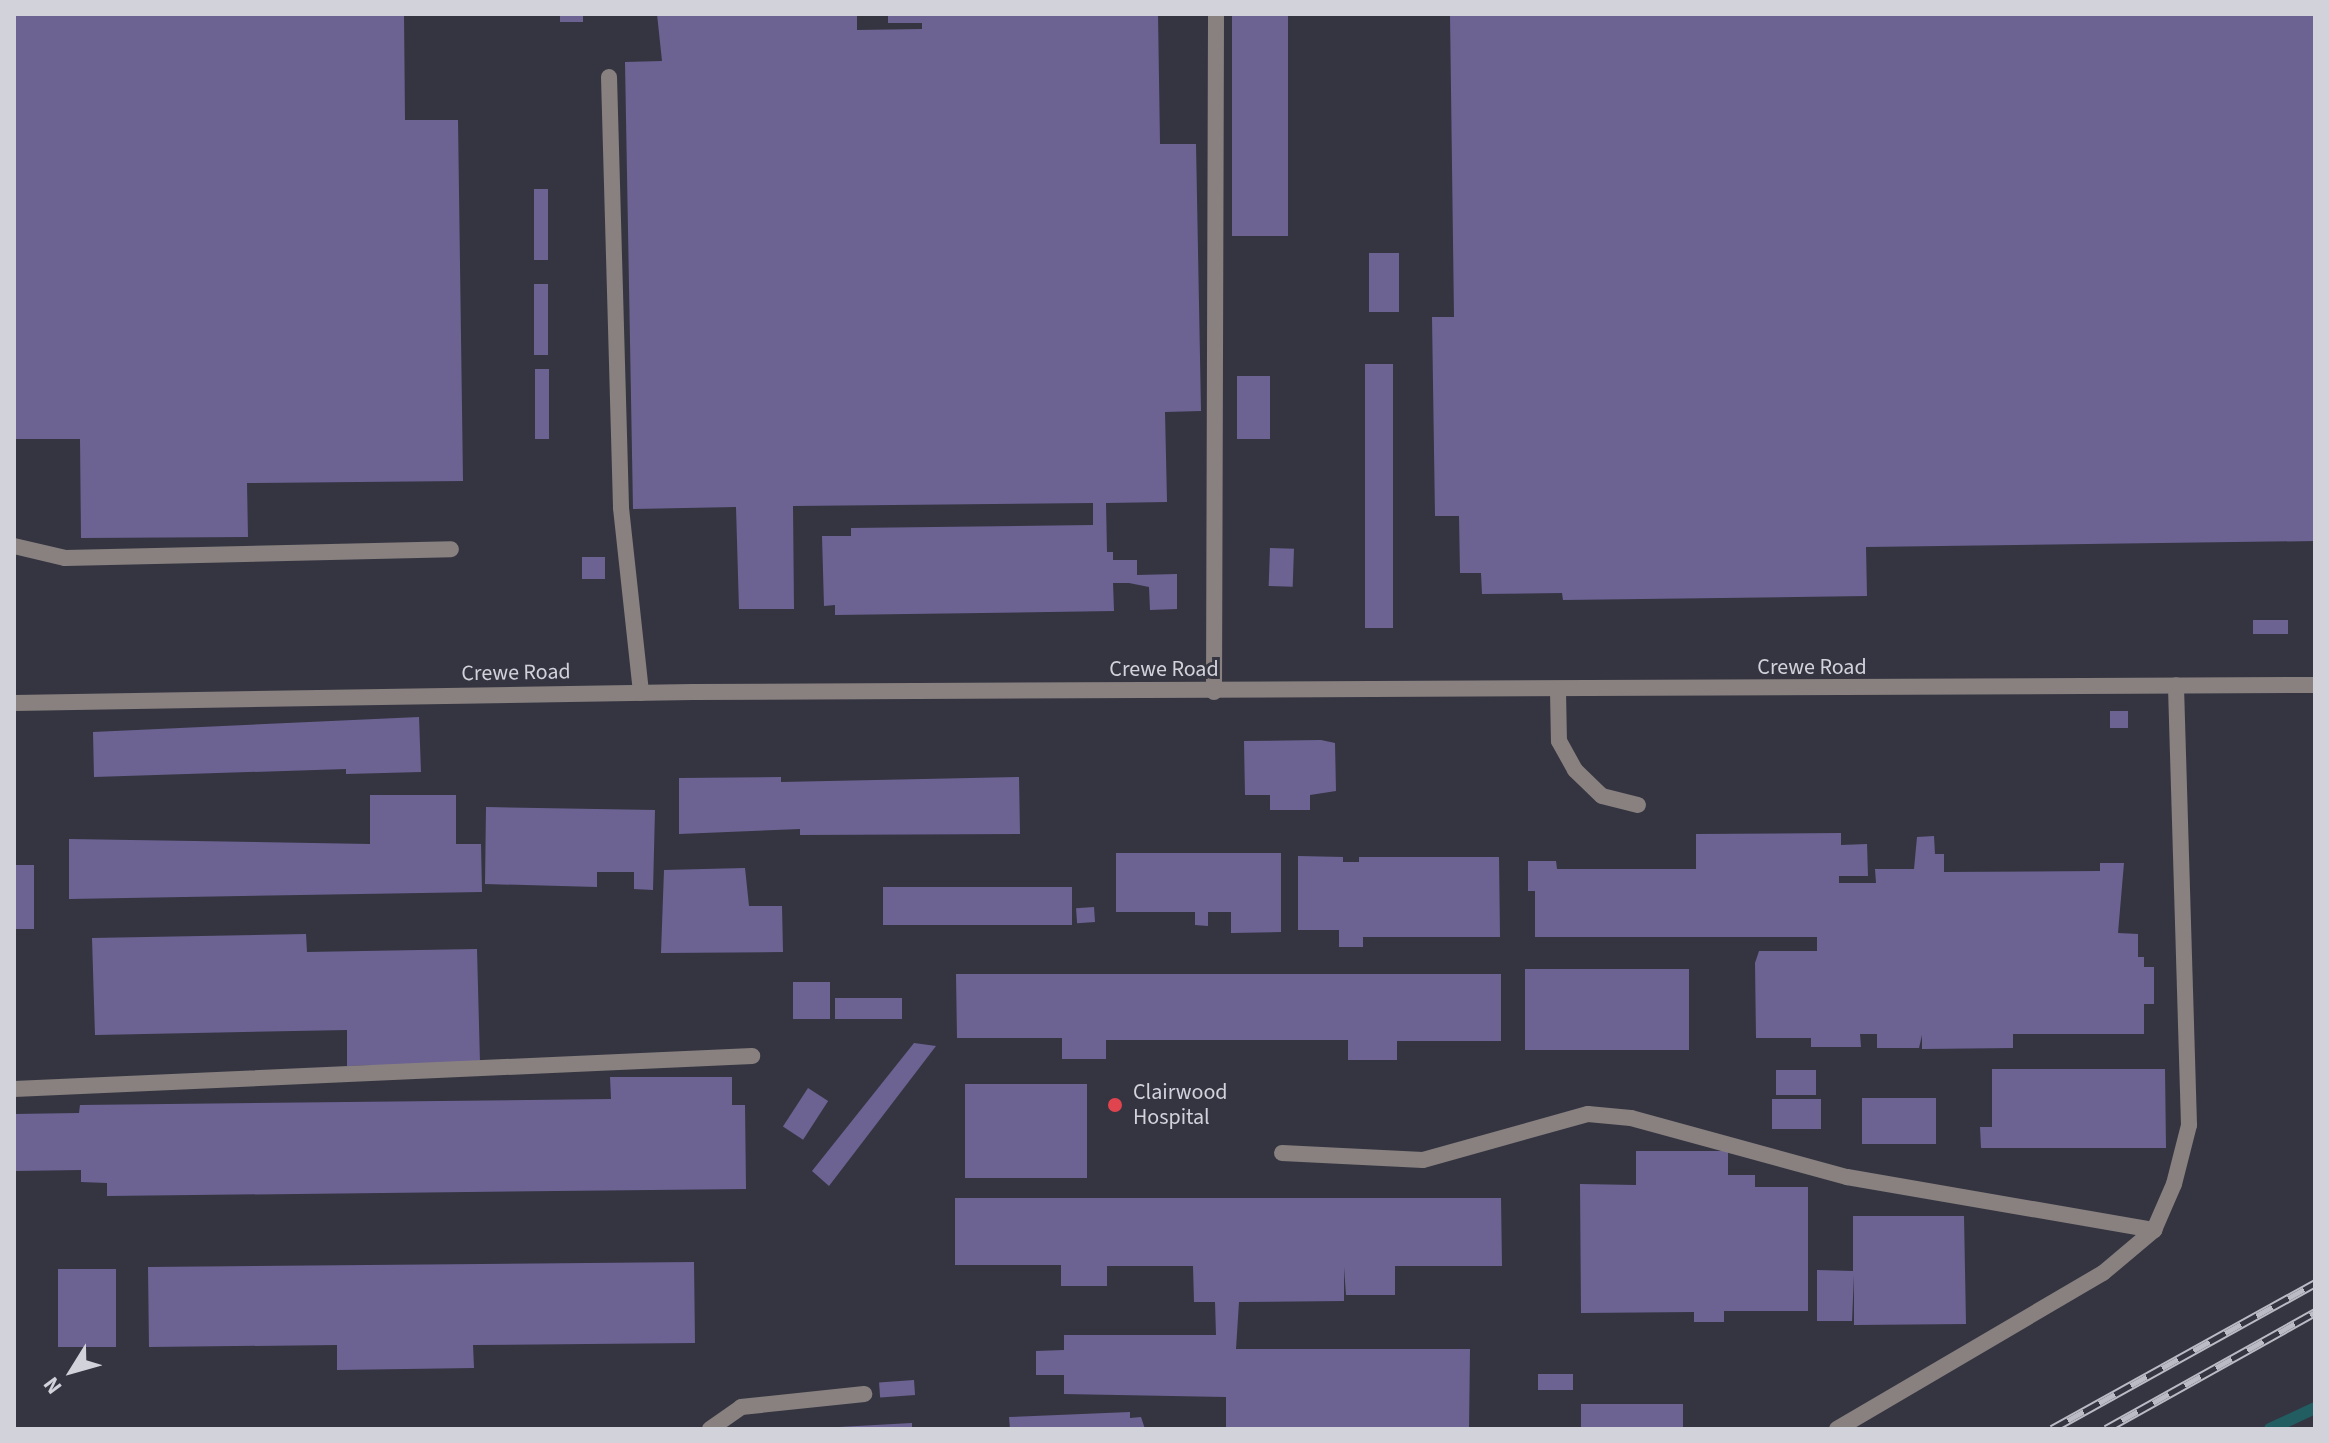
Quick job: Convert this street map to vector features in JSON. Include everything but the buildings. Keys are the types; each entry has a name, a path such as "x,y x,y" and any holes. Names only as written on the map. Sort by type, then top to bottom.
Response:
{"street":[{"path":"1214,692 1216,14"},
{"path":"609,77 621,508 641,693"},
{"path":"14,546 65,558 451,549"},
{"path":"1837,1429 2103,1273 2154,1230 2174,1184 2189,1125 2176,685"},
{"name":"Crewe Road","path":"14,703 641,693 2315,685"},
{"path":"1558,691 1559,741 1575,770 1602,796 1638,805"},
{"path":"14,1089 752,1056"},
{"path":"1282,1153 1423,1160 1588,1114 1631,1118 1847,1177 2154,1230"},
{"path":"710,1429 741,1407 864,1394"}],"waterway":[{"path":"2270,1429 2315,1408"}],"railway":[{"path":"2052,1429 2315,1283"},
{"path":"2106,1429 2315,1312"}],"place":[{"name":"Clairwood Hospital","path":"1115,1105"}]}
